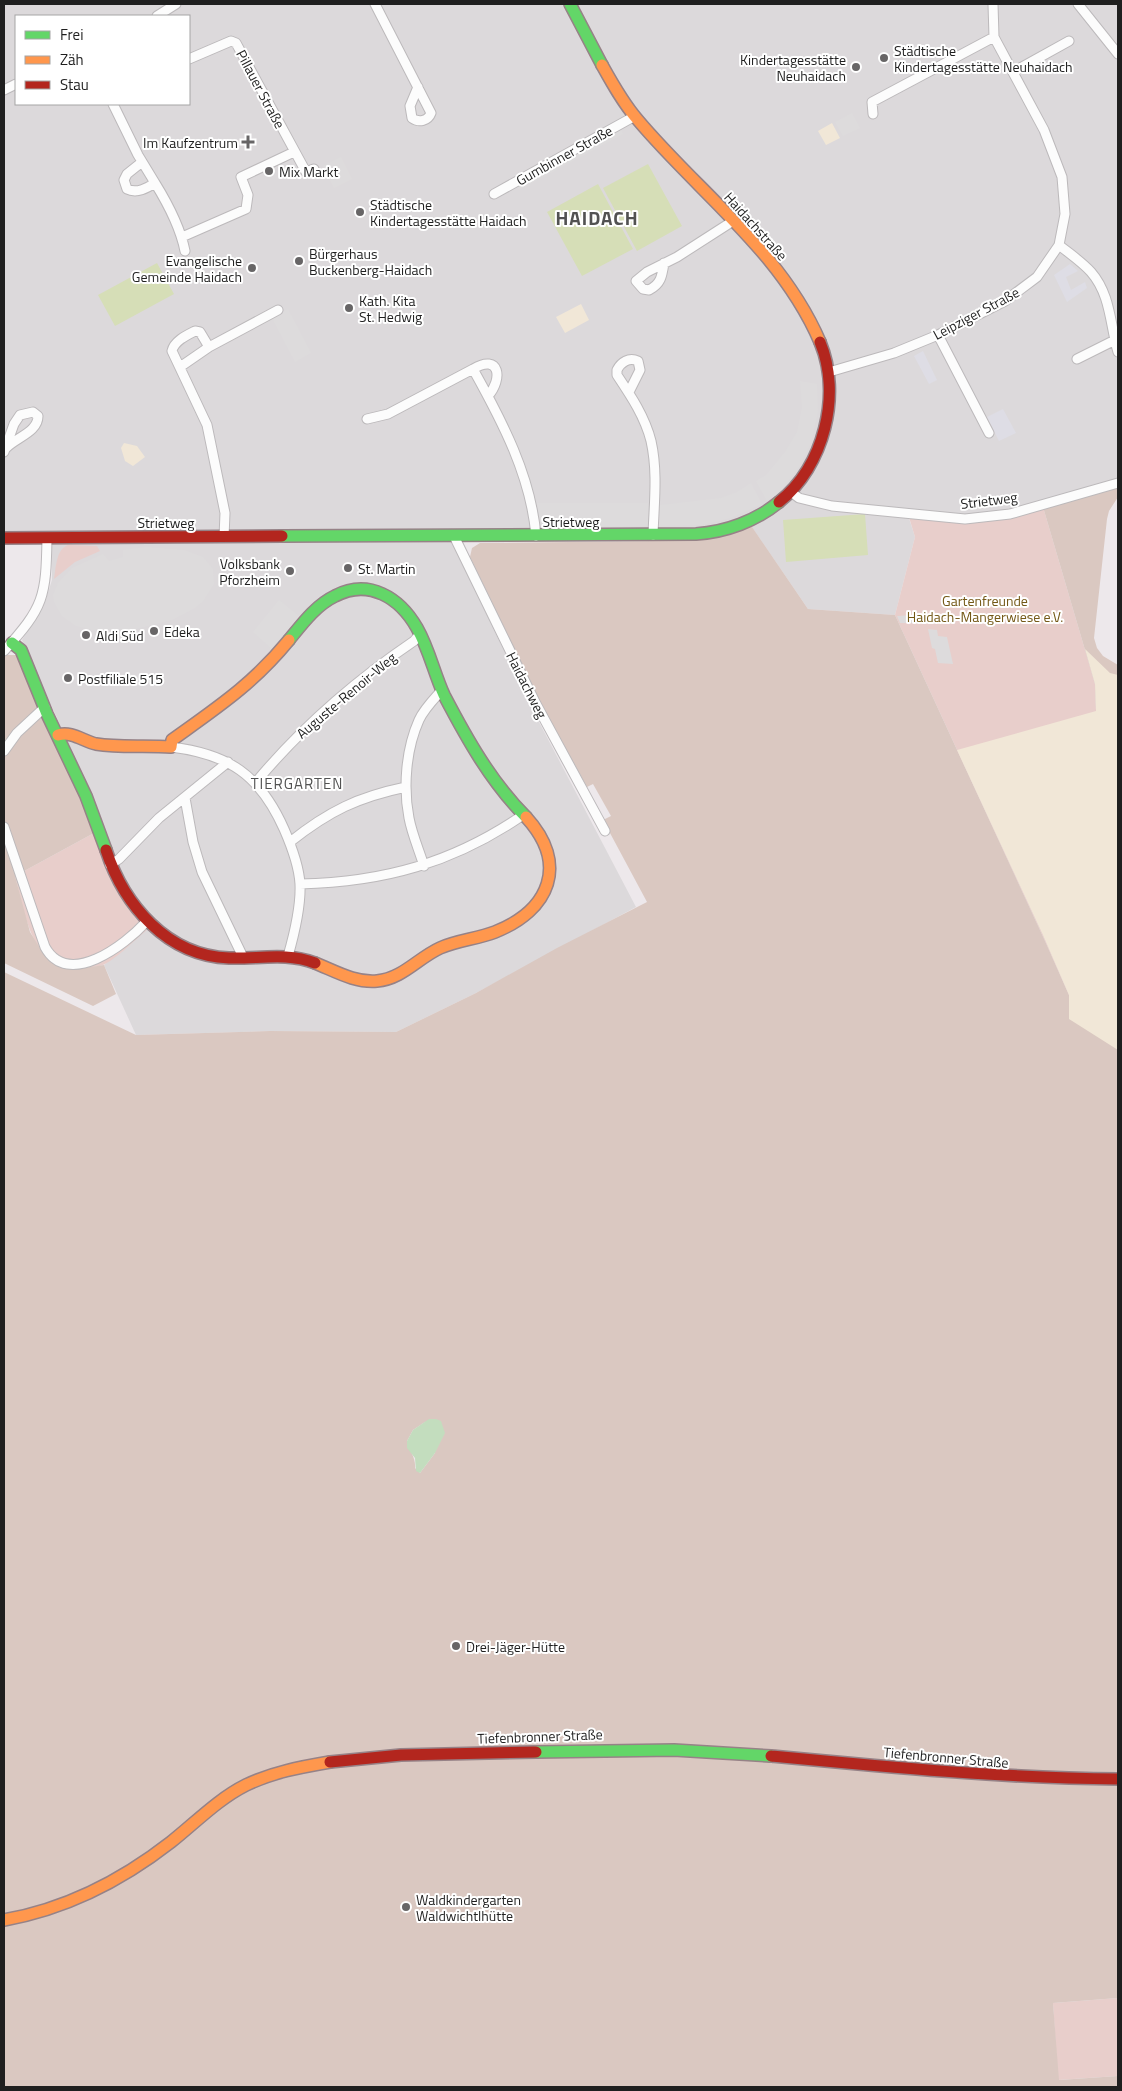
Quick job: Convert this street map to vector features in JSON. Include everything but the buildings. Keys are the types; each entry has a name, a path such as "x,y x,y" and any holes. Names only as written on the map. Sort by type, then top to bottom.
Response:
{"street":[{"path":"159,15 176,4"},
{"path":"375,4 418,87"},
{"name":"Haidachstraße","path":"570,4 596,54 635,116 786,282 815,330 829,372 826,426 821,445 812,465 792,492"},
{"name":"Leipziger Straße","path":"829,372 894,353 1005,301 1037,277 1059,245 1065,214 1062,177 1044,130 994,37 992,4"},
{"path":"1078,4 1097,31 1118,54"},
{"path":"873,114 872,102 994,37"},
{"path":"1013,72 1070,41"},
{"name":"Pillauer Straße","path":"190,59 231,42 236,44 306,172 314,168"},
{"path":"114,105 142,162 166,202 182,237 185,251"},
{"name":"Gumbinner Straße","path":"494,194 635,116"},
{"path":"182,237 246,209 248,195 240,177 294,152"},
{"path":"142,162 127,174 124,180 128,189 137,191 155,183"},
{"path":"664,263 733,222"},
{"path":"1059,245 1091,272 1106,296 1118,352"},
{"path":"180,367 209,347 278,310"},
{"path":"209,347 198,330 178,341 172,350 207,424 225,513 224,537"},
{"path":"938,334 989,433"},
{"path":"1077,359 1114,340"},
{"path":"367,419 388,414 483,364 492,365 497,370 498,376 493,390 488,396"},
{"path":"473,370 488,396 523,471 534,515 536,536"},
{"path":"629,392 641,416 651,443 655,476 653,535"},
{"name":"Strietweg","path":"4,538 706,534 735,527 774,507 792,492 799,498 832,506 965,519 1010,514 1118,483"},
{"name":"Haidachweg","path":"454,536 534,702 605,831"},
{"path":"4,651 35,613 43,596 46,579 47,538"},
{"path":"12,642 21,650 44,707 94,812 110,865 119,882 146,922 185,948 209,956 227,958 288,956 308,960 344,976 378,981 404,973 432,952 447,944 473,940 515,922 531,910 542,898 548,886 550,862 540,833 523,815 486,768 442,690 414,620 404,608 379,591 366,589 333,596 318,608 264,669 232,698 172,740 171,747"},
{"name":"Auguste-Renoir-Weg","path":"256,782 306,726 420,634"},
{"path":"424,866 409,819 406,787 410,747 419,719 442,690"},
{"path":"4,751 18,733 44,707"},
{"path":"58,735 69,733 90,743 110,746 171,747 201,752 228,762 256,782 275,808 290,842 300,884 295,925 288,956"},
{"path":"110,865 119,859 159,818 228,762"},
{"path":"290,842 315,822 337,810 385,792 406,787"},
{"path":"185,798 193,842 202,872 244,958"},
{"path":"300,884 362,880 424,866 466,849 523,815"},
{"path":"4,827 45,947 48,954 57,961 66,965 80,965 99,957 134,934 146,922"},
{"name":"Tiefenbronner Straße","path":"4,1920 50,1908 116,1880 151,1858 226,1798 248,1784 295,1768 339,1760 416,1755 616,1749 671,1750 997,1776 1118,1779"}],"shaded area":[{"path":"4,4 1118,4 1118,484 999,517 908,515 915,537 895,615 808,609 745,517 707,529 4,533"},
{"path":"852,113 860,128 843,136 835,122"},
{"path":"832,123 840,138 826,145 818,131"},
{"path":"620,128 623,134 519,190 515,184"},
{"path":"341,157 352,179 334,188 323,166"},
{"path":"648,164 682,226 637,251 603,188"},
{"path":"598,184 633,249 582,276 547,212"},
{"path":"157,263 174,294 115,326 98,295"},
{"path":"1070,264 1078,271 1066,277 1071,290 1085,282 1087,288 1067,302 1054,275"},
{"path":"581,304 589,320 565,333 556,317"},
{"path":"288,309 311,353 295,362 272,318"},
{"path":"923,351 937,380 929,384 914,356"},
{"path":"800,381 817,384 818,412 811,443 799,467 778,494 767,501 756,481 766,475 785,452 797,432 802,407"},
{"path":"1003,409 1016,433 999,441 987,417"},
{"path":"124,443 137,446 145,457 133,466 125,461 121,448"},
{"path":"751,483 762,504 731,518 702,525 659,526 660,505 721,498 737,492"},
{"path":"1118,484 1118,497 1109,511 1107,519 1094,638 1097,648 1103,656 1118,665 1118,857 1096,711 1095,684 1043,507"},
{"path":"536,503 648,503 648,526 542,527"},
{"path":"865,514 868,555 786,562 783,520"},
{"path":"750,524 808,609 895,615 1069,995 1118,1007 1118,1998 1053,2003 1059,2080 1118,2076 1118,2087 4,2087 4,972 136,1035 270,1031 396,1032 476,993 557,948 647,902 603,820 611,816 593,784 587,787 539,700 470,557 472,548 480,543 653,541","holes":["425,1422 435,1453 420,1473 415,1468 407,1441 413,1430"]},
{"path":"452,542 529,703 636,907 476,993 396,1032 270,1031 136,1035 104,965 156,922 131,892 114,858 86,783 22,640 46,599 52,580 52,544"},
{"path":"146,547 184,550 203,557 213,569 214,584 203,601 195,608 172,620 136,629 93,630 76,626 62,616 54,602 53,595 58,583 72,568 103,554 109,561 123,557 123,550"},
{"path":"279,600 300,617 272,649 253,632"},
{"path":"933,614 933,623 900,623 897,616"},
{"path":"928,629 937,630 938,636 947,637 953,664 938,663 935,649 932,648"},
{"path":"1085,649 1110,673 1118,675 1118,1050 1069,1019 1069,995 957,750 1096,711 1095,684"},
{"path":"5,655 16,655 22,663 81,796 94,833 15,876 30,932 43,953 59,967 77,969 104,965 116,994 93,1006 4,963"},
{"path":"429,1419 441,1421 445,1433 435,1453 420,1473 416,1471 415,1458 407,1448 407,1441 413,1430"}],"green space":[{"name":"Gartenfreunde Haidach-Mangerwiese e.V.","path":"1043,507 1095,684 1096,711 1069,995 895,615 915,537 908,514 962,520"},
{"path":"68,545 97,546 100,551 75,562 54,579 56,564 61,550"},
{"path":"94,833 134,916 147,930 103,965 86,968 68,968 54,963 43,953 34,940 15,876"},
{"path":"1118,1998 1118,2076 1058,2080 1053,2003"}],"traffic: fast":[{"path":"570,4 602,65"},
{"path":"282,536 696,534 718,531 751,520 779,502"},
{"path":"289,640 310,615 335,596 360,589 371,590 393,600 410,617 417,628 444,695 471,744 491,775 513,804 526,817"},
{"path":"12,643 21,650 47,714 86,796 106,850"},
{"path":"536,1752 674,1750 771,1756"}],"traffic: slow":[{"path":"602,65 622,100 637,119 737,224 784,279 803,309 820,342"},
{"path":"58,735 73,735 91,743 105,745 171,747 172,740 248,682 276,656 289,640"},
{"path":"315,963 345,976 377,981 402,972 440,948 495,932 514,923 529,911 540,898 547,884 550,868 547,852 539,835 526,817"},
{"path":"4,1920 49,1909 92,1892 113,1881 171,1842 216,1804 256,1780 277,1773 330,1762"}],"traffic: jam":[{"path":"779,502 795,487 807,469 818,450 825,428 829,406 829,384 820,342"},
{"path":"4,538 282,536"},
{"path":"106,850 124,890 136,908 151,924 186,948 207,955 229,958 283,957 315,963"},
{"path":"330,1762 401,1755 536,1752"},
{"path":"771,1756 988,1774 1118,1779"}],"place":[{"name":"Städtische Kindertagesstätte Neuhaidach","path":"884,58"},
{"name":"Kindertagesstätte Neuhaidach","path":"856,67"},
{"name":"Im Kaufzentrum","path":"248,142"},
{"name":"Mix Markt","path":"269,171"},
{"name":"Städtische Kindertagesstätte Haidach","path":"360,212"},
{"name":"Bürgerhaus Buckenberg-Haidach","path":"299,261"},
{"name":"Evangelische Gemeinde Haidach","path":"252,268"},
{"name":"Kath. Kita St. Hedwig","path":"349,308"},
{"name":"St. Martin","path":"348,568"},
{"name":"Volksbank Pforzheim","path":"290,571"},
{"name":"Edeka","path":"154,631"},
{"name":"Aldi Süd","path":"86,635"},
{"name":"Postfiliale 515","path":"68,678"},
{"name":"Drei-Jäger-Hütte","path":"456,1646"},
{"name":"Waldkindergarten Waldwichtlhütte","path":"406,1907"}],"district":[{"name":"HAIDACH","path":"597,217"},
{"name":"TIERGARTEN","path":"297,783"}]}
